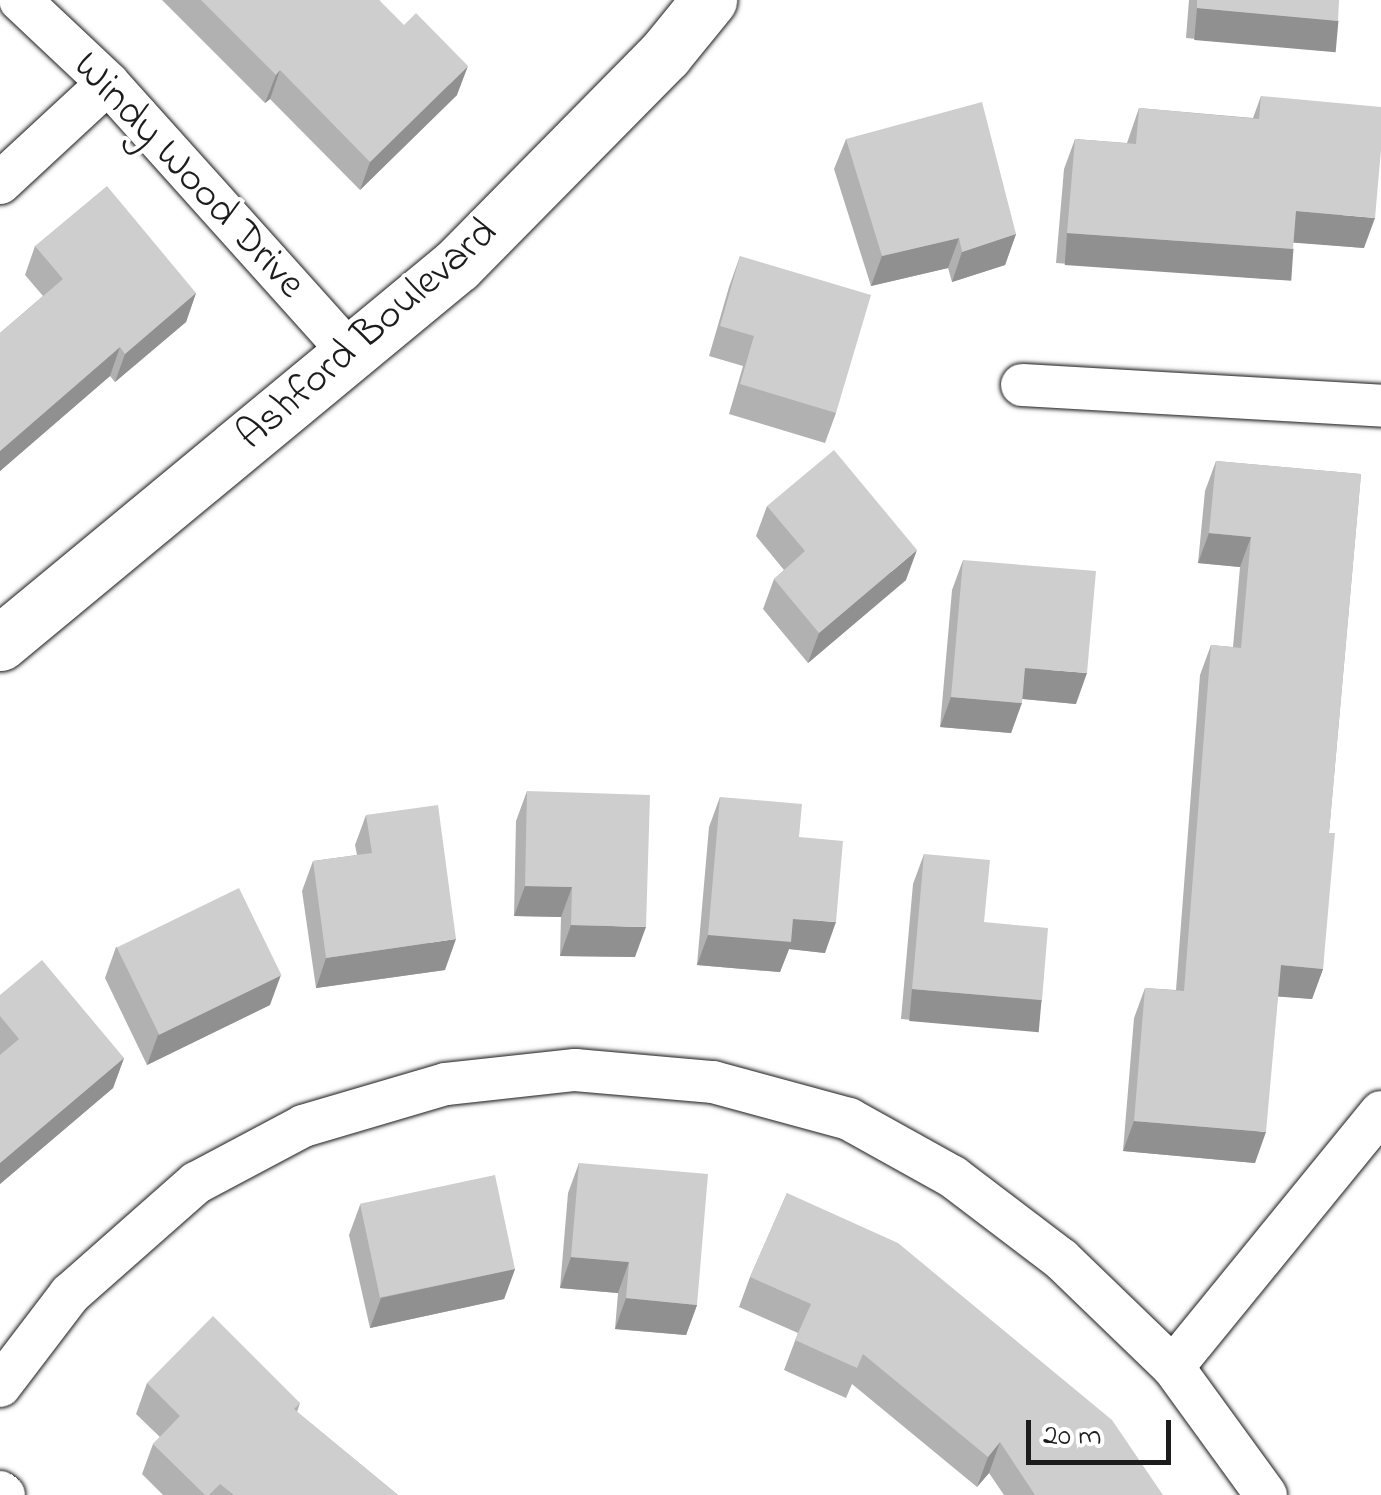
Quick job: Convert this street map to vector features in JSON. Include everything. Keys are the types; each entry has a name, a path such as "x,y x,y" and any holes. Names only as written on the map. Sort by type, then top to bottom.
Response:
{"street":[{"name":"Windy Wood Drive","path":"20,0 108,83 352,355"},
{"name":"Ashford Boulevard","path":"0,643 458,265 665,54 709,0"},
{"path":"0,183 108,83"},
{"path":"1022,385 1381,406"},
{"path":"0,1386 70,1294 196,1183 304,1126 446,1084 575,1070 713,1082 849,1119 953,1176 1061,1259 1173,1367 1266,1495"},
{"path":"1173,1367 1381,1112"}],"building":[{"path":"201,0 379,0 404,25 416,13 468,66 370,162 280,70 276,75"},
{"path":"1197,0 1339,0 1338,21 1197,8"},
{"path":"1261,96 1381,107 1375,218 1296,211 1293,249 1067,233 1075,139 1136,144 1139,108 1259,119"},
{"path":"982,102 1016,234 962,252 959,238 882,256 846,139"},
{"path":"107,186 196,293 125,354 120,347 0,451 0,333 63,279 35,246"},
{"path":"740,256 871,295 836,413 740,384 754,336 720,326"},
{"path":"834,450 917,550 819,633 774,579 805,551 767,506"},
{"path":"1216,461 1361,474 1329,833 1335,833 1323,969 1281,965 1266,1132 1134,1121 1145,988 1184,991 1211,645 1241,648 1251,537 1209,533"},
{"path":"963,560 1096,571 1087,673 1025,668 1022,703 951,697"},
{"path":"527,791 650,795 646,927 571,925 572,887 525,886"},
{"path":"720,797 802,804 799,837 843,841 836,922 793,919 791,942 708,935"},
{"path":"438,805 456,939 326,958 313,861 372,853 366,815"},
{"path":"924,854 990,860 984,922 1048,928 1042,1000 912,989"},
{"path":"239,888 282,975 159,1035 117,948"},
{"path":"42,960 124,1058 0,1163 0,1055 19,1039 0,1016 0,995"},
{"path":"579,1163 708,1174 697,1305 626,1298 629,1262 571,1257"},
{"path":"495,1175 515,1269 380,1298 360,1204"},
{"path":"787,1193 898,1243 1112,1420 1163,1495 1035,1495 1000,1442 988,1457 863,1354 857,1368 795,1340 811,1304 750,1277"},
{"path":"213,1316 300,1403 294,1409 398,1495 234,1495 220,1484 205,1495 153,1444 180,1416 147,1383"}]}
